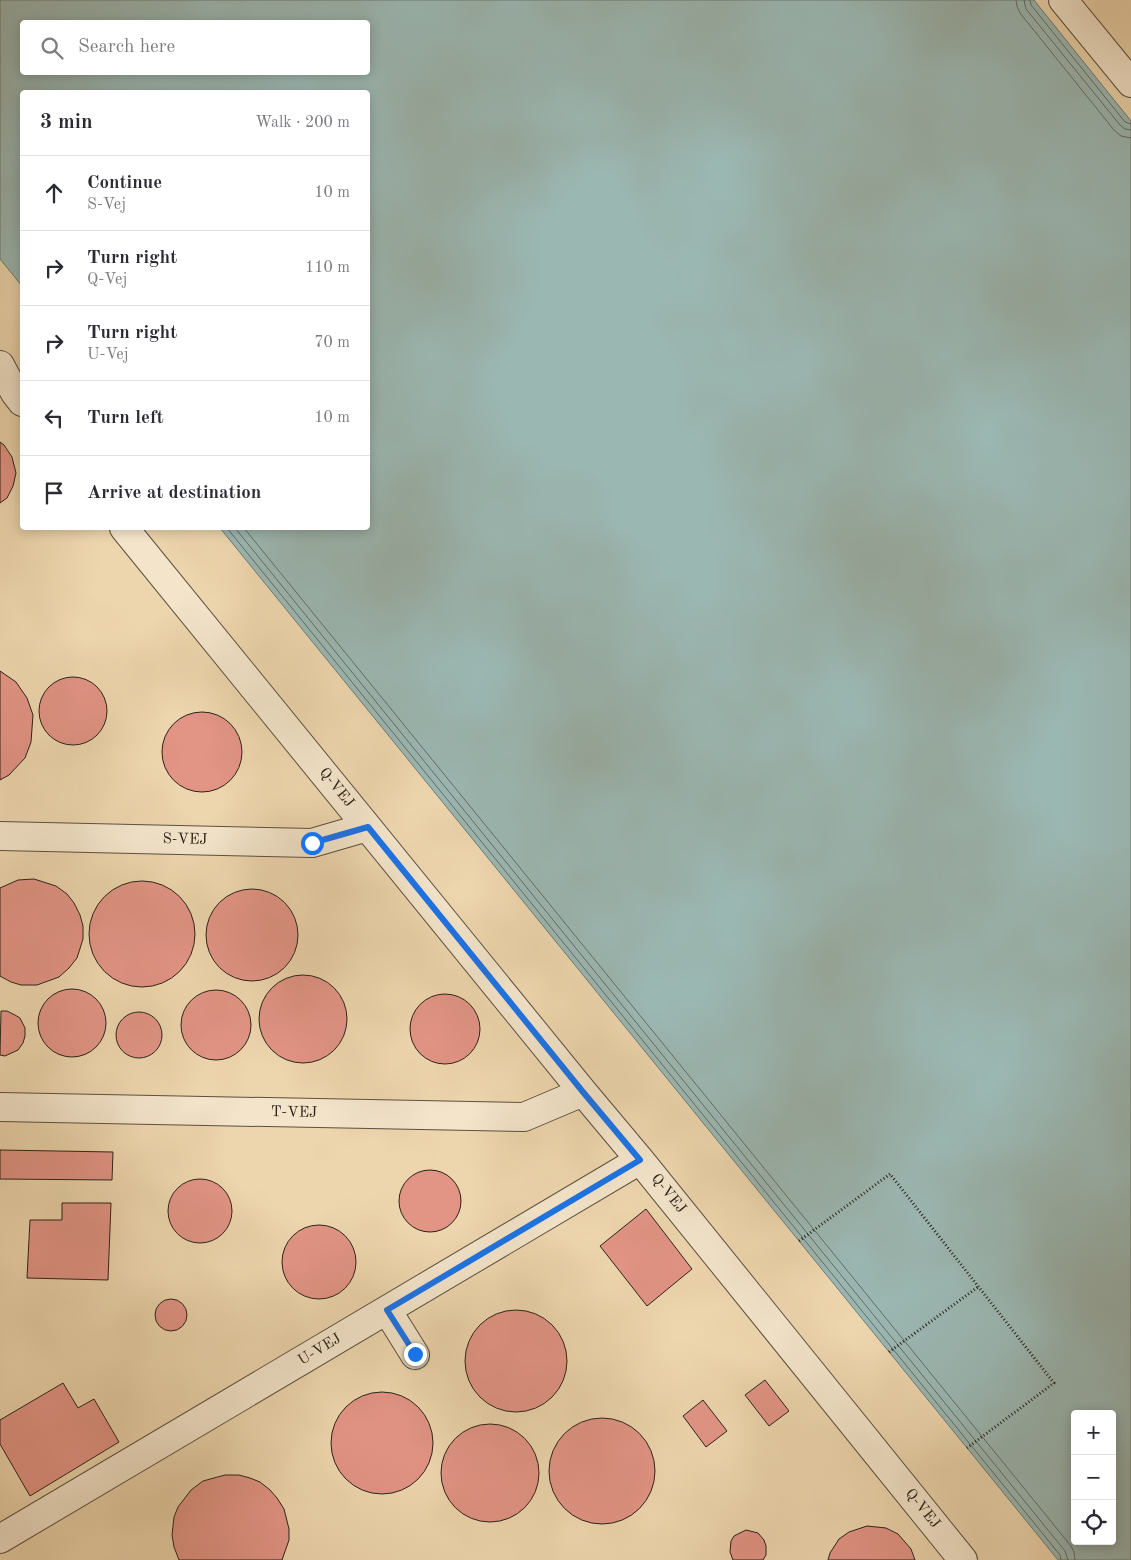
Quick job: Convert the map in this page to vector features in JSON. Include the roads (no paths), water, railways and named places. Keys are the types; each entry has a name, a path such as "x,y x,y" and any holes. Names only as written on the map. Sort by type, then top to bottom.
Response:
{"lane":[{"path":"1064,0 1131,84"},
{"path":"0,365 13,396"},
{"name":"Q-VEJ","path":"126,530 640,1160 963,1560"},
{"name":"S-VEJ","path":"0,836 312,843 368,827"},
{"name":"T-VEJ","path":"0,1107 524,1117 583,1092"},
{"name":"U-VEJ","path":"0,1539 640,1160"},
{"path":"387,1310 415,1354"}],"water":[{"path":"0,0 1034,0 1131,121 1131,1560 1058,1560 222,530 370,530 370,90 20,90 20,284 0,259"}]}
